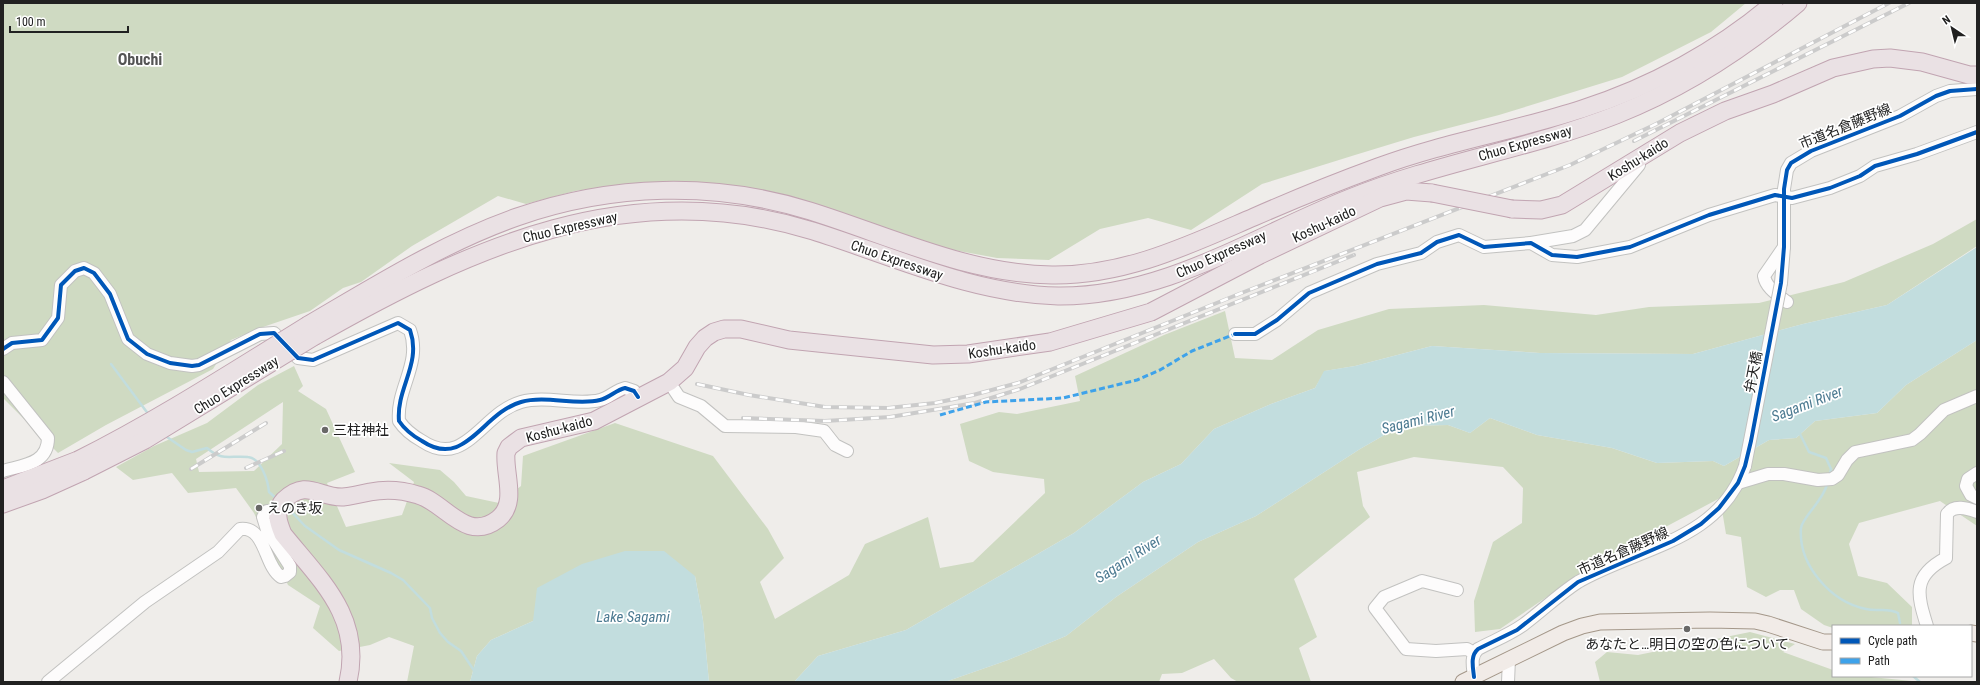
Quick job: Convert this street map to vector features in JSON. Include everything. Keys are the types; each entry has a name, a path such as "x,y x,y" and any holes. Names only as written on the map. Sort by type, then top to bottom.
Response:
{"highway":[{"name":"Chuo Expressway","path":"3,489 81,466 145,440 311,331 446,248 515,218 544,209 588,197 637,191 687,190 738,195 809,210 926,251 961,261 1007,271 1055,275 1099,272 1157,257 1295,199 1415,154 1571,112 1619,95 1647,83 1711,48 1774,3"},
{"name":"Chuo Expressway","path":"311,331 476,254 534,234 588,220 633,213 680,211 726,212 776,220 923,269 987,287 1036,295 1087,295 1141,286 1223,255 1354,196 1464,161 1579,128 1650,101 1714,66 1773,24 1798,3"},
{"name":"Koshu-kaido","path":"281,505 291,494 300,490 318,490 341,497 387,490 400,491 430,499 451,516 466,525 473,526 490,523 502,514 506,508 509,498 506,453 509,447 515,442 529,436 594,421 669,382 685,368 697,347 705,338 714,332 724,329 741,329 812,343 933,355 968,354 1050,342 1150,312 1260,255 1380,198 1406,191 1432,193 1512,209 1541,210 1562,205 1573,200 1639,157 1680,133 1725,111 1773,94 1817,74 1854,62 1873,59 1906,59 1969,75 1977,75"},
{"name":"Chuo Expressway","path":"3,504 42,490 81,466"},
{"path":"281,505 277,521 283,534 340,607 351,640 352,658 348,682"}],"main road":[{"path":"1468,679 1582,626 1621,621 1710,620 1755,622 1768,624 1823,642 1832,642"}],"street":[{"name":"市道名倉藤野線","path":"1781,283 1784,247 1784,196 1787,170 1791,163 1798,157 1900,116 1936,96 1950,91 1977,89"},
{"path":"1531,243 1552,255 1577,257 1630,247 1709,216 1775,195 1792,198 1830,188 1860,176 1875,166 1917,154 1977,132"},
{"path":"1235,334 1255,334 1277,320 1309,293 1377,264 1421,253 1437,242 1459,235 1484,247 1531,243 1573,236 1585,230 1639,165 1639,157"},
{"path":"1784,247 1764,276 1765,281 1771,289 1787,302"},
{"path":"3,349 12,343 42,340 58,318 61,285 75,271 84,268 94,273 110,294 128,339 147,354 176,364 192,366 198,365 260,334 274,333 298,358 313,360 398,323 410,330 414,341 415,352 400,402 399,421 403,428 427,445 437,449 447,450 462,446 501,412 521,402 540,400 600,400 625,388 634,391 638,397"},
{"name":"弁天橋","path":"1745,466 1781,283"},
{"path":"3,382 48,438 47,449 38,461 3,471"},
{"path":"669,382 679,397 701,406 725,426 796,427 824,431 835,445 847,450"},
{"path":"1738,483 1768,474 1784,474 1818,480 1832,479 1838,475 1854,452 1912,440 1944,410 1977,396"},
{"name":"市道名倉藤野線","path":"1474,653 1517,630 1578,582 1683,536 1701,524 1719,508 1738,483 1745,466"},
{"path":"1977,473 1968,479 1966,486 1971,495 1977,498"},
{"path":"48,682 145,602 225,546 240,529 251,530 264,548 274,571 281,577 285,576 290,572 290,566 267,530 263,517 266,511 281,505"},
{"path":"1927,625 1918,593 1928,571 1946,558 1947,514 1952,508 1958,507 1977,512"},
{"path":"1457,590 1422,581 1384,597 1375,608 1406,649 1436,651 1467,649 1474,653 1468,679"},
{"path":"1508,682 1509,659"}],"green space":[{"path":"3,3 1746,3 1711,32 1622,77 1499,115 1414,137 1262,184 1191,230 1148,218 1100,229 1049,260 997,258 932,246 692,184 626,184 575,191 526,204 498,196 412,246 361,282 343,288 310,311 231,340 213,369 106,425 58,453 3,398"},
{"path":"1977,219 1977,246 1887,305 1803,324 1693,354 1540,353 1432,346 1355,366 1325,371 1315,388 1271,404 1214,429 1181,464 1143,482 1074,533 906,630 818,656 794,682 709,682 703,620 695,576 533,621 491,640 477,656 470,682 407,682 414,646 389,637 370,645 339,651 313,628 320,606 288,585 254,513 236,488 188,493 172,473 133,480 116,467 154,446 207,423 258,385 294,366 303,386 298,391 326,409 355,472 327,483 346,527 402,515 414,482 389,463 440,470 454,482 466,496 499,503 521,486 523,456 615,423 713,456 768,529 784,558 760,582 775,619 849,575 865,544 928,517 940,568 973,562 1045,493 1044,479 993,472 969,461 960,424 999,412 1017,414 1080,401 1075,376 1164,335 1225,311 1235,358 1272,360 1318,330 1389,309 1484,305 1596,315 1649,307 1759,303 1844,282 1933,244","holes":["283,402 282,444 254,471 199,472 196,459"]},
{"path":"1977,340 1977,526 1940,501 1859,523 1849,544 1858,576 1887,583 1912,607 1912,625 1832,625 1832,628 1824,625 1801,609 1794,590 1780,590 1766,597 1747,587 1741,537 1726,534 1720,498 1592,566 1500,629 1475,632 1474,601 1493,542 1522,523 1523,488 1503,467 1414,457 1357,472 1363,506 1370,517 1294,579 1317,637 1299,648 1311,682 1238,682 1231,678 1214,659 1182,673 1162,674 1159,682 945,682 1008,660 1066,636 1116,597 1198,542 1256,516 1360,449 1400,426 1448,425 1470,433 1490,418 1537,435 1612,448 1657,463 1713,461 1724,466 1769,440 1796,438 1815,421 1877,413 1906,385"},
{"path":"1750,632 1795,644 1783,652 1832,670 1832,677 1871,677 1922,682 1600,682 1595,662 1607,652 1638,655"}],"water":[{"name":"Sagami River","path":"1977,247 1977,340 1906,385 1877,413 1815,421 1796,438 1769,440 1724,466 1713,461 1657,463 1612,448 1537,435 1490,418 1470,433 1448,425 1400,426 1360,449 1256,516 1198,542 1116,597 1066,636 1008,660 945,682 794,682 818,656 906,630 1074,533 1143,482 1181,464 1214,429 1271,404 1315,388 1324,371 1355,366 1432,346 1540,353 1693,354 1803,324 1887,305"},
{"name":"Lake Sagami","path":"625,551 664,551 695,576 703,620 709,682 470,682 477,656 491,640 533,621 537,588 582,564"}],"waterway":[{"path":"111,364 149,415"},
{"path":"1799,432 1809,452 1826,458 1831,469 1830,473"},
{"path":"164,435 186,450 192,452 207,448 222,456 253,458 257,461 263,471 269,492 277,499"},
{"path":"1827,484 1822,496 1805,519 1801,528 1801,542 1811,568 1819,580 1841,599 1866,609 1894,611 1898,613 1900,623"},
{"path":"286,506 305,526 339,550 391,573 403,580 430,608 432,618 440,633 448,642 461,651 475,672"},
{"path":"1914,677 1920,682"}],"railway":[{"path":"697,384 749,395 825,407 888,408 935,403 1018,383 1244,292 1570,165 1656,124 1889,3"},
{"path":"1634,141 1909,3"},
{"path":"743,418 825,421 890,417 975,403 1020,389 1354,255"},
{"path":"191,469 266,423"},
{"path":"246,468 284,451"}],"marked path":[{"path":"940,415 986,402 1063,398 1137,380 1160,370 1192,351 1235,334"}],"cycle path":[{"path":"1474,677 1473,658 1478,649 1517,630 1578,582 1673,541 1701,524 1719,508 1738,483 1745,466 1751,441 1781,283 1784,247 1784,189 1787,170 1791,163 1811,151 1900,116 1936,96 1950,91 1977,89"},
{"path":"1235,334 1255,334 1277,320 1309,293 1377,264 1421,253 1437,242 1459,235 1484,247 1531,243 1552,255 1577,257 1630,247 1709,215 1775,195 1792,198 1830,188 1860,176 1875,166 1917,154 1977,132"},
{"path":"3,349 12,343 42,340 58,318 61,285 75,271 84,268 94,273 110,294 128,339 147,354 170,363 192,366 199,365 260,334 274,333 298,358 313,360 398,323 410,330 413,342 413,354 401,398 399,421 412,435 437,448 450,449 462,444 507,408 521,402 531,400 591,402 603,399 625,388 634,391 638,397"}],"place":[{"name":"三柱神社","path":"325,430"},
{"name":"えのき坂","path":"259,508"},
{"name":"あなたと…明日の空の色について","path":"1687,629"}],"district":[{"name":"Obuchi","path":"140,59"}]}
